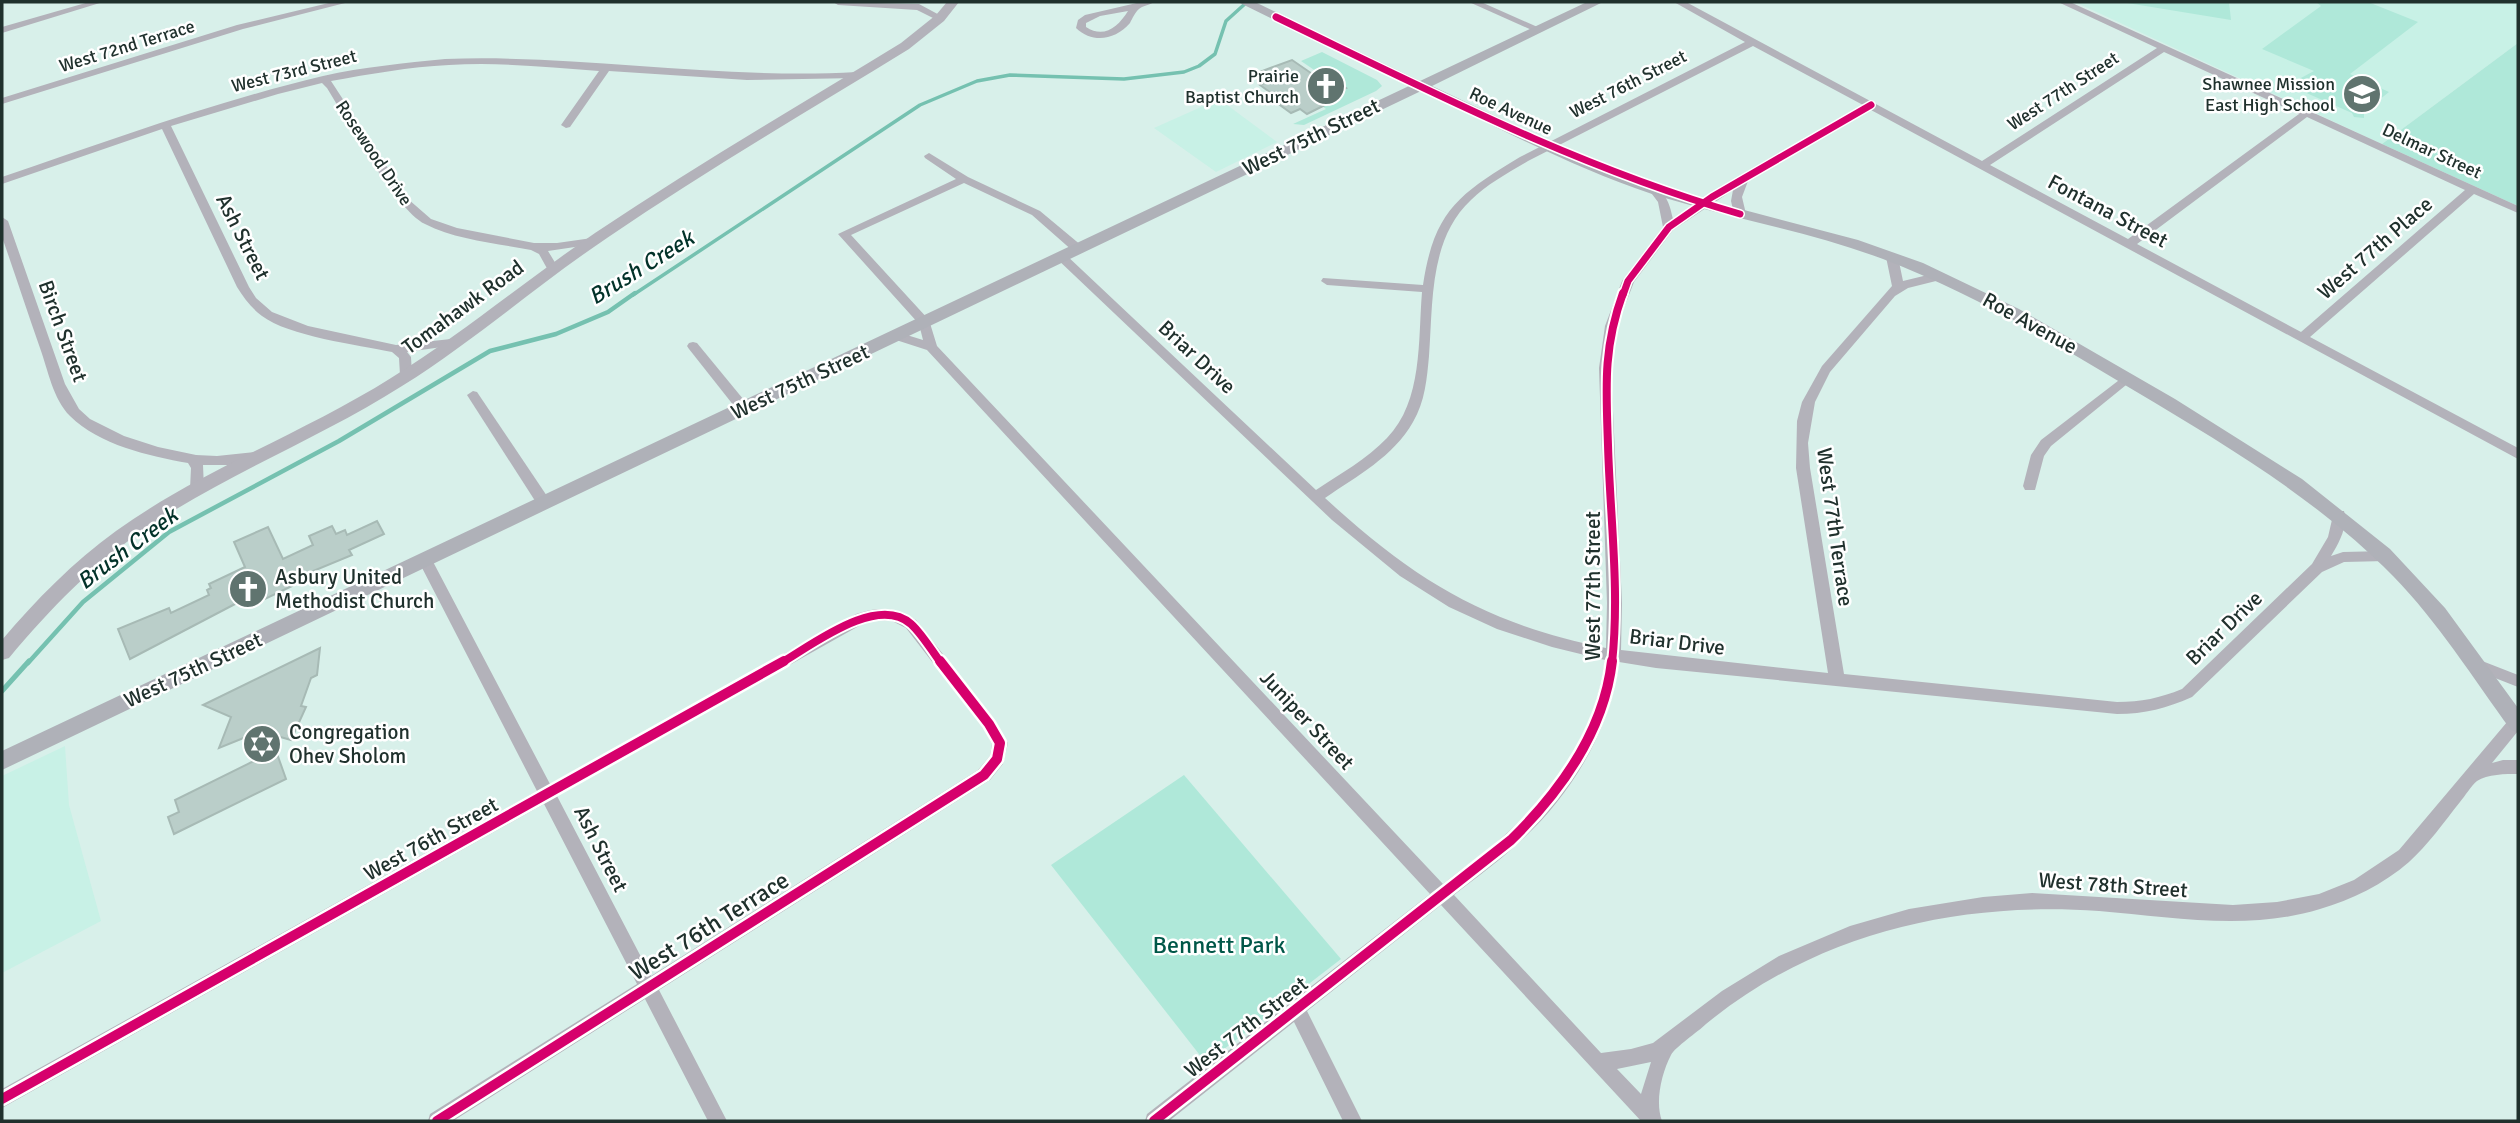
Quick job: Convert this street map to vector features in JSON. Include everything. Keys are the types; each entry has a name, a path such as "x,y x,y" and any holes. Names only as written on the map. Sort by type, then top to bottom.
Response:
{"main road":[{"name":"Roe Avenue","path":"1245,2 1418,86 1654,190 1843,241 1892,257 1940,276 2002,306 2272,465 2339,515 2386,556 2446,626 2518,722"},
{"name":"West 75th Street","path":"2,761 1597,2"}],"street":[{"path":"2,30 98,2"},
{"name":"West 72nd Terrace","path":"2,102 240,27 344,2"},
{"path":"838,2 909,6 930,11 940,18"},
{"path":"909,6 932,2"},
{"name":"Tomahawk Road","path":"2,652 41,606 77,572 134,527 197,489 323,425 406,375 595,240 905,46 940,18 953,2"},
{"path":"1133,9 1119,30 1108,36 1096,36 1081,28 1081,22 1089,16 1133,9 1150,2"},
{"path":"1474,2 1537,29"},
{"name":"Fontana Street","path":"1679,2 2518,454"},
{"name":"Delmar Street","path":"2063,2 2518,210"},
{"name":"West 76th Street","path":"1316,497 1378,454 1408,421 1420,386 1429,264 1438,236 1468,195 1494,176 1549,146 1752,42"},
{"name":"West 77th Street","path":"1983,165 2164,48"},
{"name":"West 73rd Street","path":"2,181 256,97 323,79 404,65 478,61 803,78 857,75"},
{"path":"566,125 607,68"},
{"name":"Rosewood Drive","path":"336,93 338,87 354,73"},
{"path":"803,78 817,84 822,97"},
{"name":"Rosewood Drive","path":"323,79 336,93 404,201 418,215 454,231 534,247 556,247 595,240"},
{"name":"West 77th Street","path":"1154,1121 1511,840 1534,818 1559,787 1583,748 1601,708 1612,656 1615,620 1605,368 1607,346 1617,307 1628,281 1669,227 1702,204 1871,106"},
{"path":"2129,244 2306,113"},
{"name":"Ash Street","path":"166,127 252,301 284,324 396,349 456,341"},
{"path":"929,156 964,180 1036,213 1078,249"},
{"path":"1740,214 1735,203 1736,192 1744,179"},
{"name":"Juniper Street","path":"964,180 844,234 925,323 931,347 1651,1119"},
{"name":"West 77th Place","path":"2302,337 2473,189"},
{"path":"1654,190 1663,202 1669,227"},
{"name":"Birch Street","path":"2,221 68,404 90,426 114,438 192,459 261,457"},
{"path":"534,247 543,252 553,269"},
{"name":"Briar Drive","path":"1061,257 1316,497 1406,573 1452,602 1533,637 1612,656 2117,708 2139,708 2166,702 2187,693 2317,568 2335,537 2339,515"},
{"path":"1892,257 1898,287 1940,276"},
{"path":"1327,281 1427,289"},
{"name":"West 77th Terrace","path":"1837,680 1803,468 1803,418 1811,394 1832,359 1898,287"},
{"name":"Juniper Street","path":"897,336 931,347"},
{"path":"693,346 743,408"},
{"path":"396,349 405,357 406,375"},
{"path":"2030,486 2038,455 2046,443 2127,378"},
{"path":"473,395 544,503"},
{"path":"192,459 198,468 197,489"},
{"path":"2317,568 2343,557 2386,556"},
{"name":"Ash Street","path":"425,560 719,1121"},
{"name":"West 76th Street","path":"2,1099 861,618 879,612 895,613 911,624 989,724 1000,743 997,759"},
{"path":"2474,663 2518,681"},
{"name":"West 78th Street","path":"1597,1062 1644,1054 1664,1047 1719,1003 1763,974 1812,949 1862,930 1909,917 1989,904 2053,901 2236,914 2294,908 2335,896 2371,880 2399,861 2419,841 2518,722"},
{"name":"West 76th Terrace","path":"437,1121 984,775 997,759"},
{"path":"2473,775 2503,767 2518,767"},
{"path":"1297,1009 1353,1121"},
{"path":"1651,1119 1649,1097 1664,1047"}],"shaded area":[{"name":"Shawnee Mission East High School","path":"2075,2 2518,2 2518,43 2382,144"},
{"path":"1219,99 1277,142 1216,172 1154,128"},
{"path":"65,746 69,805 101,921 2,973 2,776"}],"green space":[{"path":"2121,2 2229,2 2231,20"},
{"path":"2316,2 2368,2 2418,22 2350,74 2389,92 2364,112 2364,118 2354,117 2352,113 2295,88 2299,79 2314,71 2262,49 2321,6"},
{"path":"2518,43 2518,206 2382,144 2514,46"},
{"path":"1322,52 1377,80 1382,86 1304,125 1293,124 1326,109 1316,101 1345,88 1301,61"},
{"name":"Bennett Park","path":"1184,775 1341,959 1206,1063 1051,865"}],"building":[{"name":"Prairie Baptist Church","path":"1292,60 1321,80 1330,77 1346,88 1316,101 1323,106 1307,114 1300,109 1291,113 1266,95 1271,93 1260,85 1269,81 1257,73"},
{"name":"Asbury United Methodist Church","path":"377,521 384,534 349,550 352,555 289,581 292,586 265,599 263,594 258,597 256,593 130,659 118,629 169,608 171,613 209,595 209,584 245,567 234,542 268,527 283,559 313,545 309,536 332,526 336,534 345,530 347,535"},
{"name":"Congregation Ohev Sholom","path":"320,648 317,675 311,678 301,706 306,707 291,740 270,734 286,779 174,834 168,817 179,812 175,800 264,756 246,737 219,748 231,717 203,705"}],"waterway":[{"name":"Brush Creek","path":"633,295 920,105 977,81 1010,75 1124,79 1184,72 1199,66 1215,54 1226,21 1247,2"},
{"name":"Brush Creek","path":"28,663 83,602 169,532 339,441 490,351 556,334 608,312 635,293"},
{"name":"Brush Creek","path":"2,691 29,661"}],"cycle path":[{"path":"1276,17 1504,127 1562,152 1620,176 1740,214"},
{"path":"1154,1121 1511,840 1539,811 1564,779 1594,727 1607,688 1614,646 1605,368 1611,326 1628,281 1669,227 1712,197 1871,105"},
{"path":"2,1099 861,618 887,614 911,624 989,724 1000,743 997,759 984,775 437,1121"}],"place":[{"name":"Prairie Baptist Church","path":"1326,86"},
{"name":"Shawnee Mission East High School","path":"2362,94"},
{"name":"Asbury United Methodist Church","path":"248,589"},
{"name":"Congregation Ohev Sholom","path":"262,744"}]}
